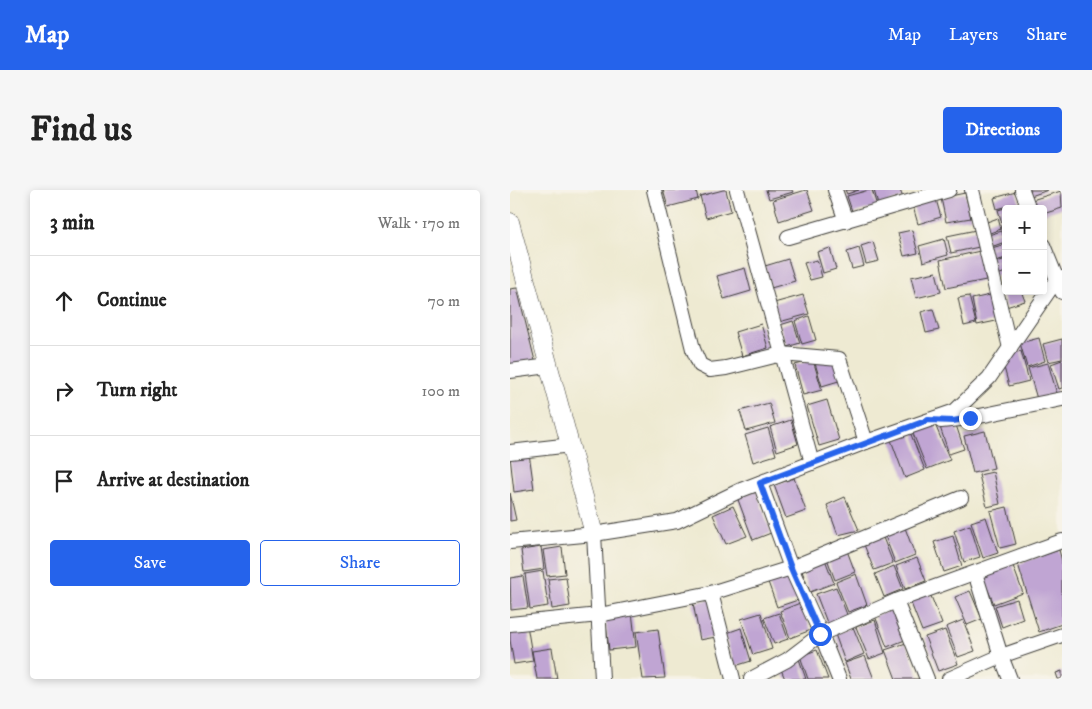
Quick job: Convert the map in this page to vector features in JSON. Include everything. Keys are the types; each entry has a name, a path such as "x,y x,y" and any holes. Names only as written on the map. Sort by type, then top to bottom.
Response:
{"street":[{"path":"654,190 693,349 700,365 710,370 726,368 782,354 839,359 866,442"},
{"path":"737,190 812,463"},
{"path":"835,190 846,222"},
{"path":"788,237 846,222 904,197 949,190"},
{"path":"972,190 1010,348"},
{"path":"1022,190 1028,205"},
{"path":"510,222 594,534 602,679"},
{"path":"510,542 594,534 677,521 760,483 955,410 989,378 1060,283 1045,250"},
{"path":"510,371 549,366"},
{"path":"928,420 953,421 1062,399"},
{"path":"510,452 570,445"},
{"path":"760,483 791,568 839,679"},
{"path":"510,624 599,615 711,593 791,568 961,498"},
{"path":"752,679 787,660 820,634 896,600 1062,541"},
{"path":"975,573 1010,679"},
{"path":"711,593 733,679"},
{"path":"896,600 927,679"},
{"path":"949,679 1001,656 1062,635"}],"building":[{"path":"663,190 696,190 698,199 668,207"},
{"path":"726,190 731,211 706,218 700,196"},
{"path":"766,190 792,190 793,192 769,199"},
{"path":"807,190 814,210 779,221 773,200"},
{"path":"845,190 859,190 847,194"},
{"path":"872,190 877,206 853,214 847,196"},
{"path":"874,190 900,190 903,198 878,205"},
{"path":"1026,190 1048,190 1028,197"},
{"path":"1061,191 1062,208 1047,213 1047,205 1033,205 1032,200"},
{"path":"1016,192 1020,203 1002,205 1002,208 997,209 994,198"},
{"path":"965,193 971,218 946,222 941,198"},
{"path":"935,196 941,217 918,224 912,203"},
{"path":"1002,209 1002,223 998,210"},
{"path":"998,218 1001,229 987,234 984,223"},
{"path":"912,230 918,253 904,256 898,233"},
{"path":"976,230 979,247 951,253 947,236"},
{"path":"1002,231 1002,243 988,248 985,236"},
{"path":"944,239 948,255 923,262 919,246"},
{"path":"873,242 879,261 866,264 861,246"},
{"path":"1002,245 1002,259 992,262 988,249"},
{"path":"830,248 836,269 823,273 817,252"},
{"path":"859,248 864,266 852,269 847,252"},
{"path":"980,251 986,280 946,288 940,260"},
{"path":"788,259 795,281 771,288 765,266"},
{"path":"817,260 822,277 810,280 804,263"},
{"path":"1002,260 1002,273 994,276 991,264"},
{"path":"745,268 751,291 724,299 717,276"},
{"path":"936,272 941,292 916,298 911,277"},
{"path":"517,288 535,361 510,367 510,289"},
{"path":"803,295 809,314 779,322 774,303"},
{"path":"990,295 996,321 977,325 972,299"},
{"path":"1002,295 1023,295 1025,301 1006,307"},
{"path":"969,296 976,323 964,326 958,298"},
{"path":"933,309 939,330 926,333 921,312"},
{"path":"809,316 816,340 802,344 795,321"},
{"path":"793,321 800,343 787,347 780,325"},
{"path":"761,324 768,348 742,356 735,332"},
{"path":"1039,338 1045,361 1027,367 1020,343"},
{"path":"1062,339 1062,359 1048,362 1043,344"},
{"path":"1021,351 1029,381 1009,386 1001,356"},
{"path":"834,354 842,380 822,386 814,360"},
{"path":"813,360 822,390 803,395 795,365"},
{"path":"1062,360 1062,388 1059,389 1051,364"},
{"path":"1048,363 1057,394 1037,399 1028,368"},
{"path":"827,400 839,440 819,446 807,406"},
{"path":"769,403 775,423 746,431 740,411"},
{"path":"791,420 798,444 777,451 770,427"},
{"path":"934,422 950,460 927,469 912,431"},
{"path":"955,422 964,449 949,454 940,427"},
{"path":"768,428 776,455 753,462 745,435"},
{"path":"985,431 994,468 973,473 964,436"},
{"path":"910,432 925,470 905,478 891,440"},
{"path":"529,453 534,489 514,492 510,456"},
{"path":"993,472 1000,504 987,507 979,475"},
{"path":"794,478 806,511 786,518 774,485"},
{"path":"756,490 771,533 753,540 737,497"},
{"path":"510,493 516,520 510,521"},
{"path":"845,497 859,530 838,535 827,505"},
{"path":"733,506 747,536 726,544 713,515"},
{"path":"1007,507 1016,544 1000,548 990,511"},
{"path":"986,517 998,553 983,558 971,522"},
{"path":"904,525 915,555 895,563 884,533"},
{"path":"970,525 980,557 964,562 954,531"},
{"path":"882,535 893,563 874,570 863,542"},
{"path":"953,536 962,566 944,572 934,542"},
{"path":"541,547 544,569 524,572 521,550"},
{"path":"562,547 565,574 547,576 543,550"},
{"path":"846,548 855,572 835,580 826,556"},
{"path":"1059,550 1062,561 1062,624 1039,632 1018,564"},
{"path":"824,557 834,583 810,592 800,566"},
{"path":"917,558 926,581 905,589 896,566"},
{"path":"1012,563 1023,593 994,604 982,576"},
{"path":"894,566 903,589 884,597 875,574"},
{"path":"543,571 548,606 530,609 525,574"},
{"path":"856,574 867,605 848,612 836,582"},
{"path":"789,575 798,600 777,607 768,582"},
{"path":"523,576 528,608 511,610 510,578"},
{"path":"566,577 570,606 552,609 548,579"},
{"path":"836,587 848,617 828,625 816,594"},
{"path":"929,591 942,624 922,631 909,598"},
{"path":"970,591 982,619 967,625 955,597"},
{"path":"713,599 721,636 700,640 693,603"},
{"path":"1017,599 1023,619 1002,627 995,606"},
{"path":"800,603 811,630 790,638 780,611"},
{"path":"894,609 905,640 887,647 875,616"},
{"path":"632,612 636,647 609,650 605,616"},
{"path":"761,613 772,649 753,655 741,619"},
{"path":"779,613 788,639 774,644 764,618"},
{"path":"875,620 885,653 869,659 856,627"},
{"path":"963,620 975,651 958,657 946,627"},
{"path":"527,625 533,661 514,664 510,628"},
{"path":"853,627 864,654 845,662 835,634"},
{"path":"741,628 751,661 735,666 724,634"},
{"path":"658,629 665,678 643,679 636,632"},
{"path":"945,630 958,664 938,671 925,637"},
{"path":"906,643 920,679 896,679 885,650"},
{"path":"552,648 557,679 537,679 532,651"},
{"path":"817,650 828,679 808,679 800,656"},
{"path":"865,656 874,679 851,679 845,663"},
{"path":"799,659 806,679 785,679 780,667"},
{"path":"1062,671 1062,679 1058,679 1056,673"}],"route":[{"path":"820,634 791,568 760,483 928,420 953,421 970,418"}]}
